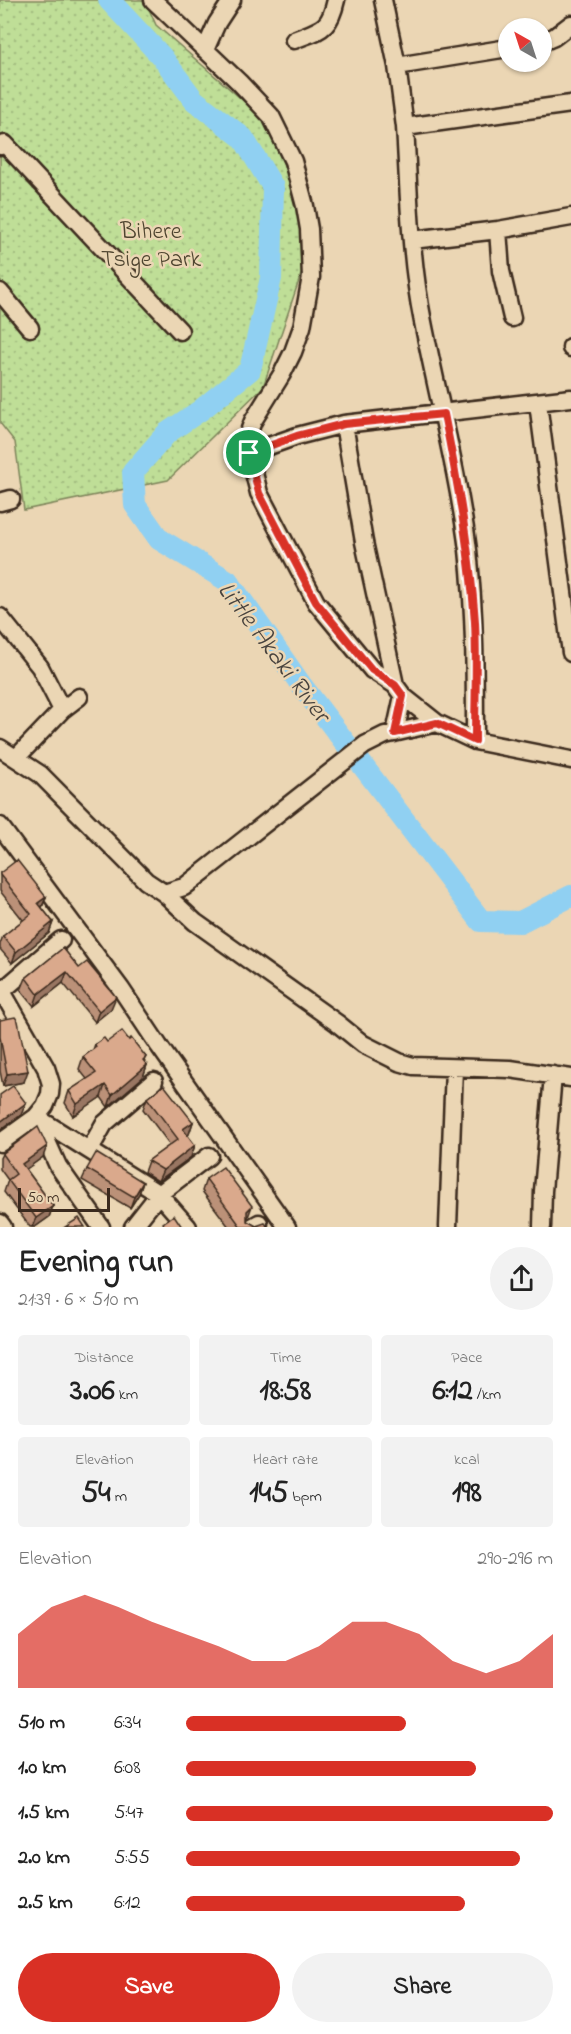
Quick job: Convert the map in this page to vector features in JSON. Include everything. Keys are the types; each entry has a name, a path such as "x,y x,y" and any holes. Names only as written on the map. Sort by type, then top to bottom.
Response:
{"street":[{"path":"153,0 263,106 271,116 293,161 309,229 311,277 302,327 294,352 253,421 250,429 249,453 259,493 316,602 372,670 437,723 475,741 571,760"},
{"path":"205,50 217,23 232,0"},
{"path":"294,40 326,26 331,21 336,0"},
{"path":"383,0 397,66 405,127 412,240 422,320 444,414 468,549 475,624 475,741"},
{"path":"552,38 571,24"},
{"path":"397,66 498,50"},
{"path":"405,127 571,104"},
{"path":"0,146 5,144 180,332"},
{"path":"412,240 498,230 571,217"},
{"path":"498,230 501,271 512,318"},
{"path":"0,291 30,328"},
{"path":"249,453 297,436 344,424 571,398"},
{"path":"538,403 571,653"},
{"path":"344,424 364,542 399,690 395,733"},
{"path":"0,617 40,667 62,710"},
{"path":"16,758 62,710 79,697"},
{"path":"164,893 184,887 365,745 380,737 437,723"},
{"path":"0,748 40,774 146,881 164,893 195,922 363,1044 399,1062 413,1066 510,1069 571,1078"},
{"path":"0,826 122,990 287,1227"},
{"path":"0,1143 36,1117 45,1106 50,1094 49,1076 1,989 61,939"},
{"path":"448,1227 454,1068"},
{"path":"542,1227 553,1075"},
{"path":"90,1149 104,1124 154,1081"},
{"path":"36,1117 159,1194 188,1227"},
{"path":"36,1117 58,1166 101,1227"},
{"path":"133,1227 159,1194 210,1156"},
{"path":"0,1223 3,1227"}],"green space":[{"name":"Bihere Tsige Park","path":"0,0 145,0 156,25 268,122 312,242 263,387 168,480 24,510 15,442 0,423"}],"building":[{"path":"17,860 46,897 38,903 53,922 16,952 3,936 31,914 0,873"},
{"path":"63,948 79,968 87,962 116,997 99,1011 67,972 38,994 26,978"},
{"path":"15,1017 18,1021 28,1071 7,1074 0,1037 0,1020"},
{"path":"122,1031 129,1040 131,1038 146,1057 143,1060 147,1065 112,1095 105,1085 77,1104 69,1091 96,1073 83,1057 104,1038 107,1042"},
{"path":"164,1085 193,1122 183,1129 195,1145 163,1170 148,1161 178,1139 147,1098"},
{"path":"13,1086 26,1103 0,1122 0,1095"},
{"path":"38,1127 47,1146 22,1164 53,1206 36,1218 8,1180 16,1174 2,1154"},
{"path":"96,1153 143,1182 134,1197 87,1169"},
{"path":"223,1167 252,1206 247,1211 247,1221 256,1226 265,1223 268,1227 241,1227 206,1179"},
{"path":"174,1215 182,1227 165,1227 163,1223"},
{"path":"79,1218 85,1227 65,1227"}],"waterway":[{"name":"Little Akaki River","path":"109,0 162,57 194,100 243,138 273,187 271,278 250,370 201,410 167,433 133,472 135,505 159,539 228,581 302,686 481,921 520,922 571,896"}],"route":[{"path":"444,414 468,549 475,624 475,741 437,723 395,733 403,696 395,685 372,670 316,602 259,493 249,453 297,436 344,424 444,414"}]}
